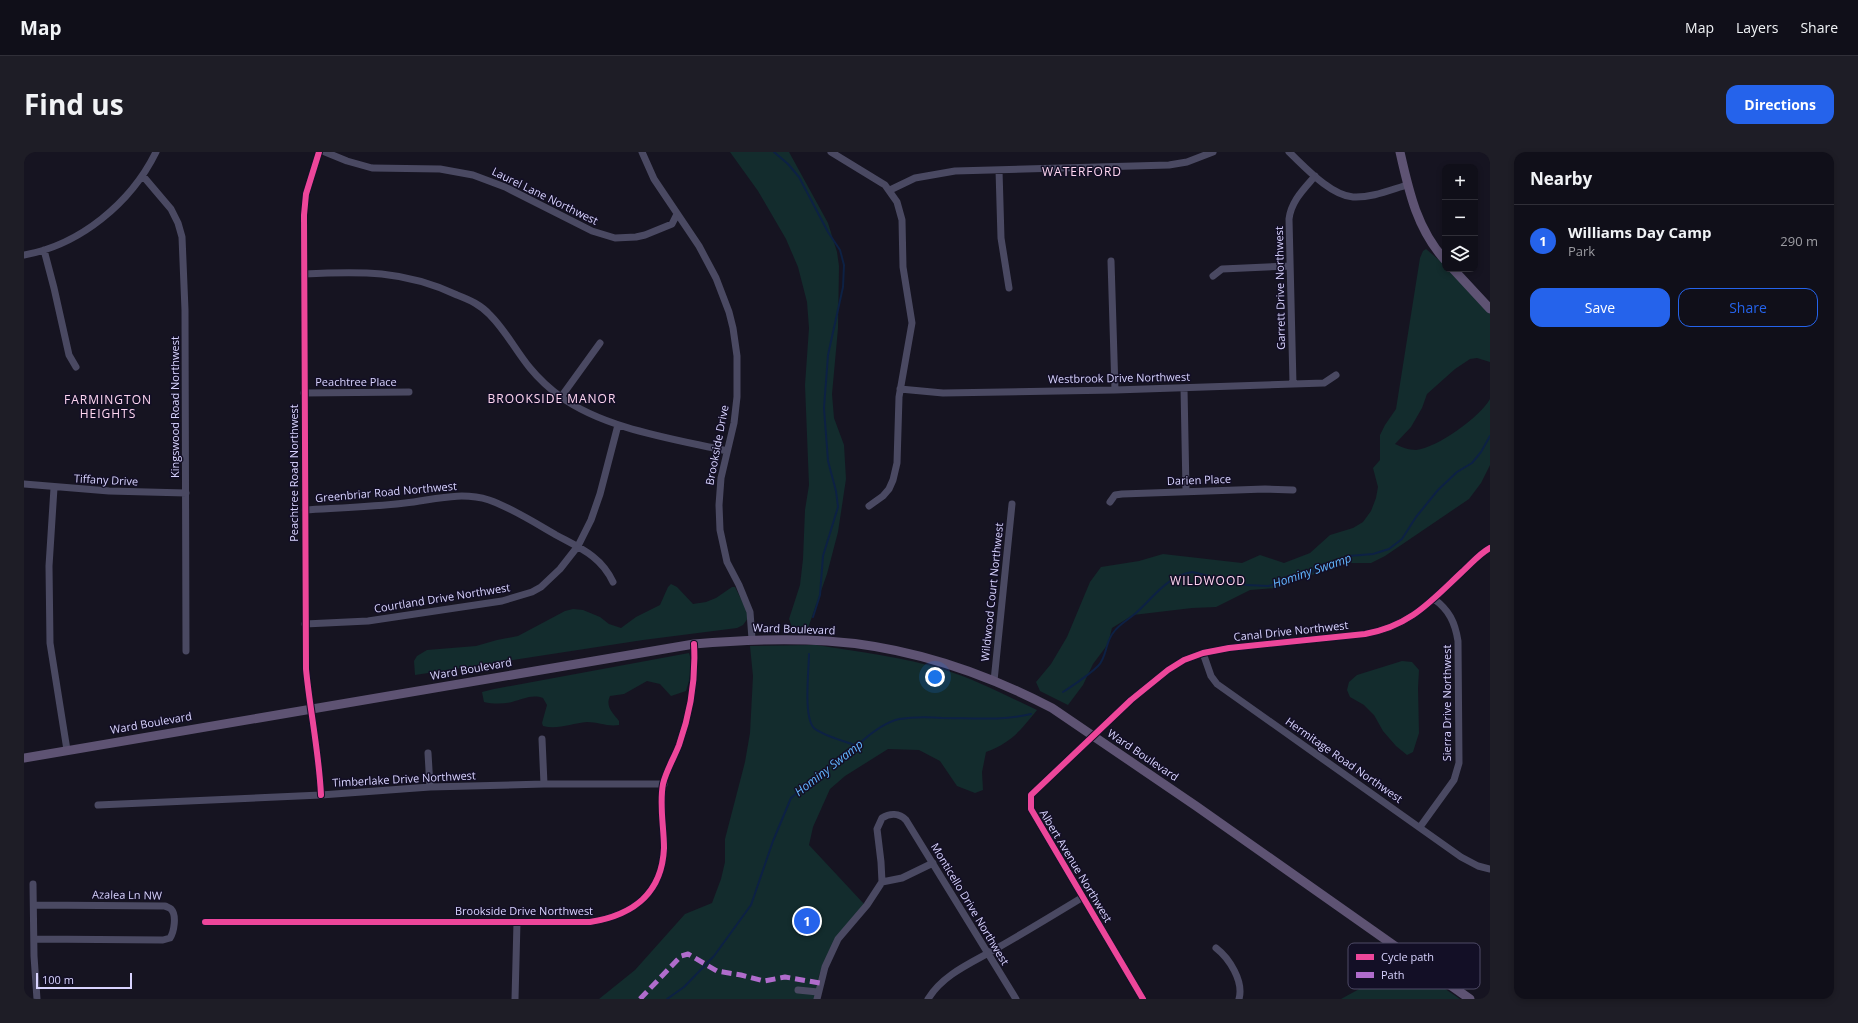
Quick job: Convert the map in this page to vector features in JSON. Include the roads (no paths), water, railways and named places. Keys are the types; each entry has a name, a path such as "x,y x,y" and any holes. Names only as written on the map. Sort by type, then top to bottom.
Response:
{"main road":[{"path":"1400,152 1407,185 1422,227 1432,245 1442,257"},
{"path":"1457,272 1490,309"},
{"name":"Ward Boulevard","path":"24,758 694,644 752,639 828,641 870,646 925,658 994,681 1052,708 1196,806 1390,943"},
{"name":"Ward Boulevard","path":"1456,989 1470,999"}],"street":[{"path":"24,255 44,250 69,239 103,218 120,202 143,176 156,152"},
{"name":"Peachtree Road Northwest","path":"319,152 306,194 304,215 304,393 306,670 310,709 318,751 321,795"},
{"name":"Laurel Lane Northwest","path":"326,152 347,162 372,168 440,169 473,175 505,187 592,231 615,238 645,235 672,224 677,214"},
{"name":"Brookside Drive","path":"642,152 654,179 699,246 716,278 726,304 732,328 737,356 737,397 734,422 720,492 720,530 727,562 739,585 750,612 752,639"},
{"path":"831,152 881,182 890,190 897,202 902,220 903,267 912,323 900,389 897,419 896,472 889,489 883,496 869,506"},
{"path":"890,190 905,182 925,175 999,170 1169,165 1187,162 1213,152"},
{"path":"1289,152 1315,176 1341,194 1354,197 1374,195 1407,185"},
{"path":"999,170 1001,238 1009,288"},
{"name":"Kingswood Road Northwest","path":"143,176 171,209 178,223 182,237 185,302 186,651"},
{"name":"Garrett Drive Northwest","path":"1293,384 1289,219 1297,197 1315,176"},
{"path":"44,250 69,355 76,367"},
{"path":"1111,261 1115,390"},
{"path":"1213,276 1222,269 1289,266"},
{"path":"304,274 347,272 392,275 419,280 444,289 479,305 498,324 530,368 561,397 578,407 618,425 727,451"},
{"path":"561,397 600,343"},
{"name":"Westbrook Drive Northwest","path":"900,389 943,393 1184,388 1324,383 1336,375"},
{"path":"1184,388 1186,491"},
{"name":"Peachtree Place","path":"304,393 409,392"},
{"name":"Courtland Drive Northwest","path":"305,624 368,621 514,598 532,592 541,587 560,569 578,546 591,520 600,494 618,425"},
{"name":"Tiffany Drive","path":"24,484 54,488 138,493 186,493"},
{"path":"54,488 48,566 50,642 67,750"},
{"name":"Darien Place","path":"1110,502 1115,495 1186,491 1293,490"},
{"name":"Greenbriar Road Northwest","path":"305,510 404,503 447,496 466,496 489,500 578,546 598,559 613,582"},
{"name":"Wildwood Court Northwest","path":"994,681 1012,504"},
{"name":"Canal Drive Northwest","path":"1095,736 1132,700 1158,678 1184,660 1203,653 1229,648 1378,631 1396,625 1419,612 1477,558 1490,548"},
{"name":"Sierra Drive Northwest","path":"1420,827 1454,780 1459,764 1458,641 1456,629 1451,616 1434,599"},
{"name":"Brookside Drive Northwest","path":"205,922 590,922 607,920 621,915 644,899 656,882 662,864 664,848 662,798 664,784 679,744 692,698 695,678 694,644"},
{"name":"Hermitage Road Northwest","path":"1203,653 1210,676 1217,684 1471,863 1490,870"},
{"name":"Albert Avenue Northwest","path":"1095,736 1037,788 1031,795 1031,809 1143,999"},
{"path":"542,739 544,784"},
{"path":"428,753 430,787"},
{"name":"Timberlake Drive Northwest","path":"98,805 321,795 430,787 544,784 664,784"},
{"name":"Monticello Drive Northwest","path":"882,882 878,824 882,818 893,814 900,815 906,820 1016,999"},
{"path":"798,990 818,995 825,967 838,939 867,904 882,882 914,874 933,863"},
{"path":"33,884 37,999"},
{"path":"928,999 939,985 960,969 1084,897"},
{"name":"Azalea Ln NW","path":"34,905 165,906 172,909 174,914 173,933 170,938 163,940 34,939"},
{"path":"515,999 517,922"},
{"path":"1216,948 1223,954 1236,976 1240,989 1238,999"}],"waterway":[{"path":"774,152 788,164 799,177 828,232 840,250 844,265 843,287 828,355 824,408 828,461 836,491 838,507 823,556 820,595 813,617"},
{"name":"Hominy Swamp","path":"1063,692 1086,677 1098,666 1103,658 1110,637 1118,627 1136,613 1161,588 1183,574 1192,572 1247,585 1268,586 1293,580 1349,556 1373,554 1389,549 1402,539 1416,517 1438,490 1457,472 1472,463 1481,452 1490,436"},
{"path":"809,654 808,704 809,714 814,728 834,738 857,746"},
{"name":"Hominy Swamp","path":"667,999 684,987 714,956 751,905 773,841 791,798 838,759 848,755 878,729 899,719 920,717 976,719 1009,718 1031,714"}],"place":[{"name":"Williams Day Camp","path":"807,921"}],"district":[{"name":"WATERFORD","path":"1082,172"},
{"name":"BROOKSIDE MANOR","path":"552,399"},
{"name":"FARMINGTON HEIGHTS","path":"108,407"},
{"name":"WILDWOOD","path":"1208,581"}]}
